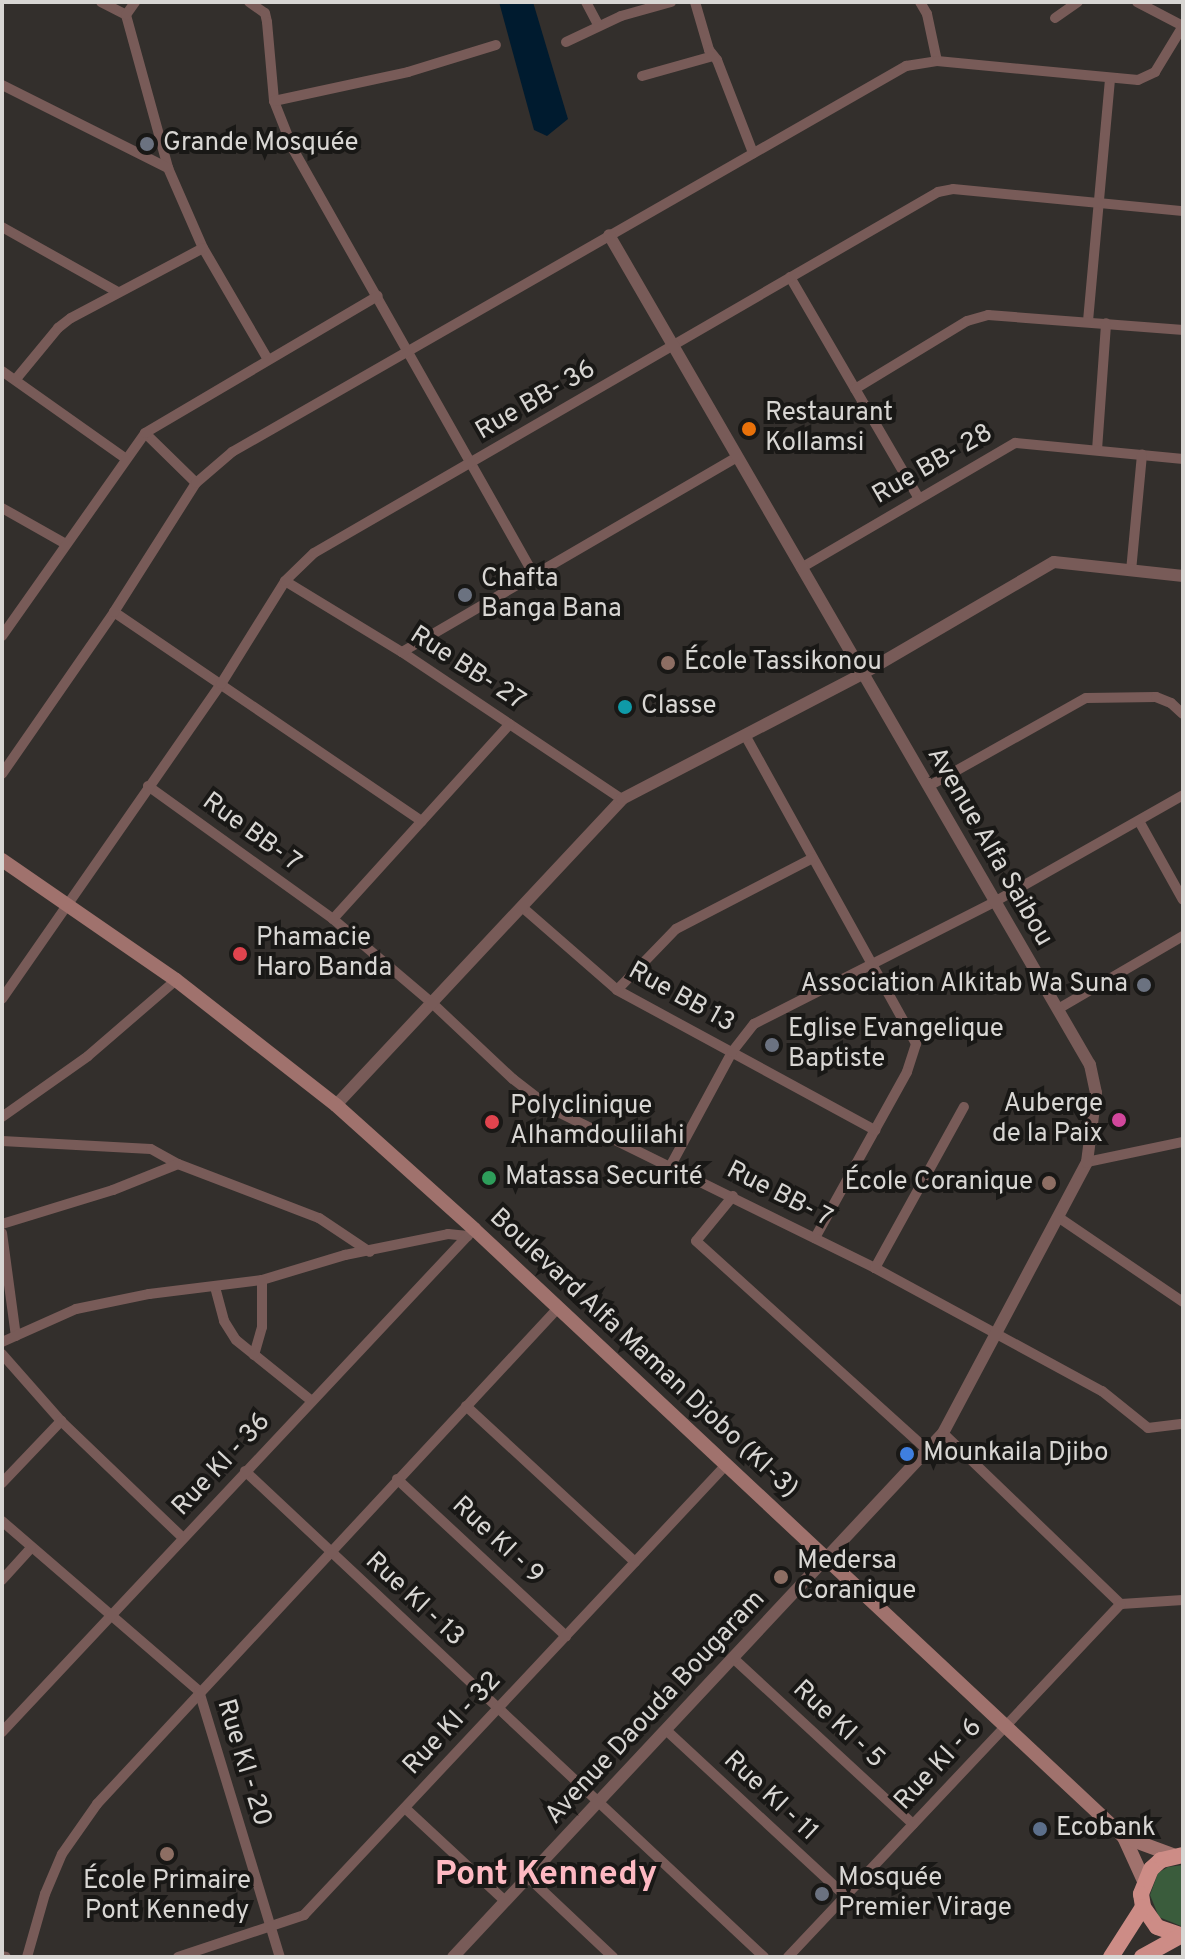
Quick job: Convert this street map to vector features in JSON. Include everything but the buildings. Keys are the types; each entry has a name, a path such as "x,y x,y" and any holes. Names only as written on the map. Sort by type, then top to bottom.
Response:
{"highway":[{"path":"1111,1957 1143,1907 1144,1881 1161,1860 1178,1855"},
{"path":"1143,1907 1157,1927 1181,1936"},
{"path":"1142,1957 1181,1936"}],"main road":[{"name":"Boulevard Alfa Maman Djobo (KI-3)","path":"2,860 176,980 336,1105 1124,1837 1144,1881"},
{"name":"Boulevard Alfa Maman Djobo (KI-3)","path":"1124,1837 1178,1855"}],"street":[{"path":"101,2 126,15 168,168 203,248 267,358"},
{"path":"126,15 135,2"},
{"path":"249,2 265,13 274,101 293,149 534,575"},
{"path":"586,2 599,26"},
{"path":"566,42 633,11 671,2"},
{"path":"695,2 713,56 753,153"},
{"path":"920,2 927,14 937,61"},
{"path":"1055,18 1078,2"},
{"path":"2,774 114,612 196,483 232,452 892,73 937,61 1110,80 1148,77 1183,26 1137,2"},
{"path":"274,101 408,72 496,45"},
{"path":"642,76 713,56"},
{"path":"1088,321 1110,80"},
{"path":"2,85 168,168"},
{"name":"Rue BB- 36","path":"2,999 221,684 285,581 314,553 938,192 953,189 1183,211"},
{"path":"2,227 118,292"},
{"name":"Avenue Alfa Saibou","path":"609,235 996,901 1095,1078 1087,1162 943,1433 826,1559"},
{"path":"16,379 58,328 118,292 203,248"},
{"path":"790,277 918,497"},
{"path":"2,636 145,433 267,358 378,296"},
{"path":"855,389 977,318 1088,321 1183,330"},
{"path":"1097,450 1106,323"},
{"path":"2,371 125,458"},
{"path":"145,433 196,483"},
{"name":"Rue BB- 28","path":"801,568 1015,443 1183,459"},
{"path":"1131,571 1142,455"},
{"path":"402,652 737,457"},
{"path":"2,508 66,544"},
{"path":"336,1105 622,799 862,674 1054,562 1183,576"},
{"name":"Rue BB- 27","path":"285,581 402,652 622,799"},
{"path":"114,612 422,821"},
{"path":"929,786 1086,698 1156,697 1171,703 1183,714"},
{"path":"333,919 510,724"},
{"path":"745,735 916,1044 907,1072 815,1238"},
{"name":"Rue BB- 7","path":"148,786 333,919 432,1003 513,1079 552,1109 875,1268 1102,1391 1148,1428 1183,1424"},
{"path":"671,1165 732,1052 746,1032 763,1018 873,966 996,901 1183,795"},
{"path":"1139,821 1183,900"},
{"path":"617,990 676,929 813,858"},
{"name":"Rue BB 13","path":"522,907 617,990 875,1130"},
{"path":"1058,1009 1183,936"},
{"path":"2,1117 88,1056 176,980"},
{"path":"875,1268 964,1107"},
{"path":"2,1141 151,1149 178,1164 319,1218 370,1252"},
{"path":"1087,1162 1183,1142"},
{"path":"2,1224 113,1190 178,1164"},
{"path":"733,1196 696,1241 927,1450"},
{"path":"1058,1217 1183,1302"},
{"path":"2,1342 76,1309 149,1294 262,1280 327,1260 448,1234 471,1232"},
{"name":"Rue KI - 36","path":"2,1732 471,1232"},
{"path":"2,1233 16,1336"},
{"path":"254,1355 262,1327 262,1280"},
{"path":"215,1287 224,1321 236,1340 312,1401"},
{"path":"27,1957 45,1894 62,1854 97,1804 558,1308"},
{"path":"2,1311 15,1312"},
{"path":"2,1354 61,1421 183,1538"},
{"path":"466,1406 635,1562"},
{"path":"2,1483 61,1421"},
{"path":"943,1433 1121,1604 1183,1600"},
{"name":"Rue KI - 32","path":"178,1957 304,1915 726,1465"},
{"name":"Rue KI - 13","path":"245,1471 764,1957"},
{"name":"Rue KI - 9","path":"397,1479 566,1636"},
{"name":"Rue KI - 20","path":"2,1521 109,1617 199,1691 280,1957"},
{"path":"2,1580 31,1548"},
{"name":"Avenue Daouda Bougaram","path":"453,1957 826,1559"},
{"name":"Rue KI - 6","path":"788,1957 1121,1604"},
{"name":"Rue KI - 5","path":"733,1658 913,1824"},
{"name":"Rue KI - 11","path":"666,1730 845,1896"},
{"path":"405,1808 505,1901"},
{"path":"528,1877 613,1957"}],"green space":[{"path":"1183,1865 1181,1926 1159,1917 1150,1895 1158,1873 1168,1867"}],"water":[{"path":"499,2 533,2 568,119 547,136 534,130"}],"place":[{"name":"Grande Mosquée","path":"147,144"},
{"name":"Restaurant Kollamsi","path":"749,429"},
{"name":"Chafta Banga Bana","path":"465,595"},
{"name":"École Tassikonou","path":"668,663"},
{"name":"Classe","path":"625,707"},
{"name":"Phamacie Haro Banda","path":"240,954"},
{"name":"Association Alkitab Wa Suna","path":"1144,985"},
{"name":"Eglise Evangelique Baptiste","path":"772,1045"},
{"name":"Auberge de la Paix","path":"1119,1120"},
{"name":"Polyclinique Alhamdoulilahi","path":"492,1122"},
{"name":"Matassa Securité","path":"489,1178"},
{"name":"École Coranique","path":"1049,1183"},
{"name":"Mounkaila Djibo","path":"907,1454"},
{"name":"Medersa Coranique","path":"781,1577"},
{"name":"Ecobank","path":"1040,1829"},
{"name":"École Primaire Pont Kennedy","path":"167,1854"},
{"name":"Mosquée Premier Virage","path":"822,1894"}],"district":[{"name":"Pont Kennedy","path":"546,1876"}]}
